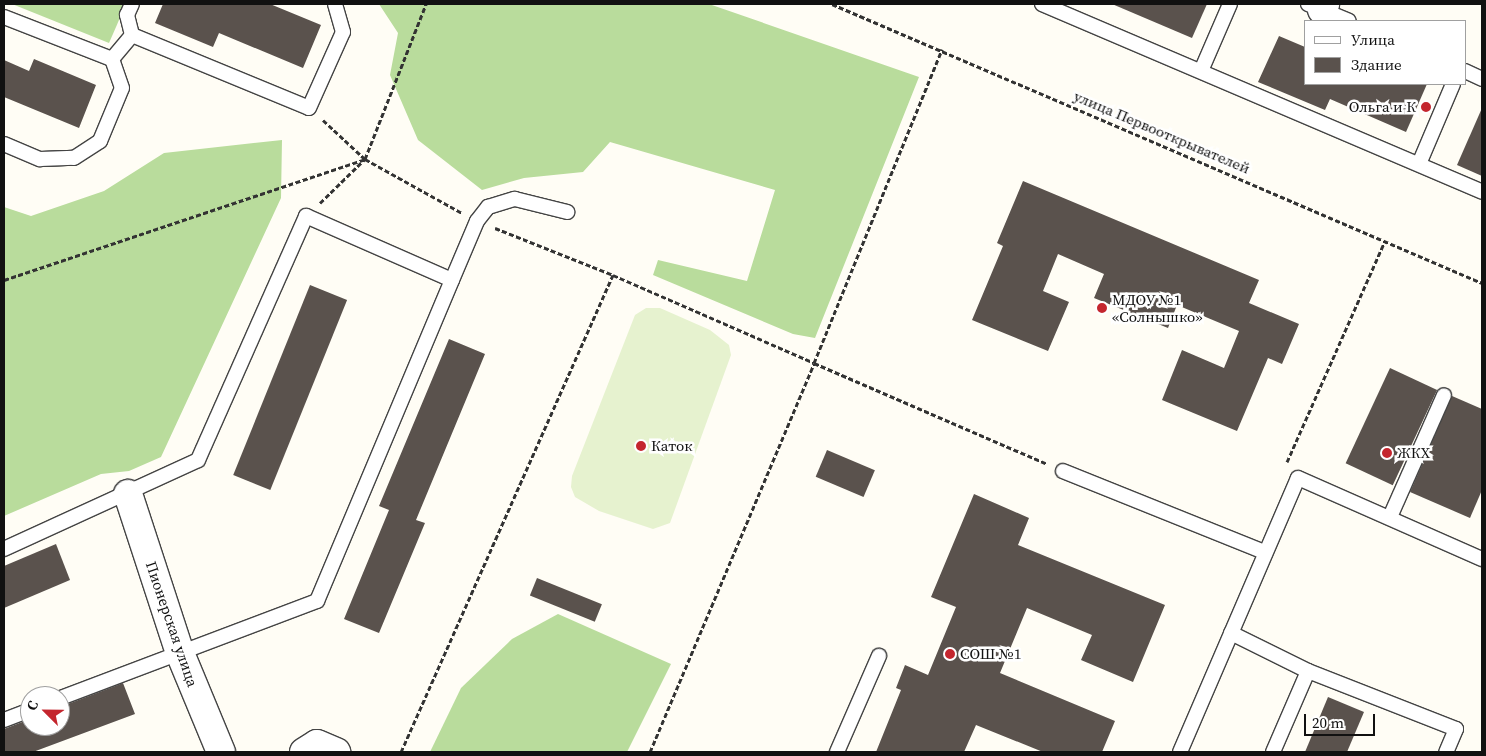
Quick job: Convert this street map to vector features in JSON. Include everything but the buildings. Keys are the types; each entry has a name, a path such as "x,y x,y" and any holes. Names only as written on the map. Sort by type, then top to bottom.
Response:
{"street":[{"name":"Пионерская улица","path":"128,494 180,654 220,752"},
{"path":"304,752 317,744 336,752"}],"lane":[{"path":"132,4 127,15 132,35"},
{"path":"132,35 309,108 343,32 335,4"},
{"path":"1042,4 1482,192"},
{"path":"1201,71 1230,4"},
{"path":"1319,6 1347,20"},
{"path":"4,17 112,59 122,88 100,141 74,158 40,158 4,144"},
{"path":"112,59 132,35"},
{"path":"1466,71 1482,79"},
{"path":"1419,164 1453,85"},
{"path":"70,694 317,601 477,221 488,207 515,199 567,212"},
{"path":"4,549 128,494 198,460 306,216 452,280"},
{"path":"1390,517 1444,395"},
{"path":"1063,471 1265,552"},
{"path":"1180,752 1298,478 1482,559"},
{"path":"1231,633 1308,671 1456,729 1446,752"},
{"path":"838,752 879,656"},
{"path":"1273,752 1308,671"},
{"path":"4,720 20,714"}],"path":[{"path":"306,216 365,159 426,4"},
{"name":"улица Первооткрывателей","path":"832,4 942,49 1482,282"},
{"path":"650,752 814,363 942,49"},
{"path":"309,108 365,159 477,221 613,275 1063,471"},
{"path":"4,280 365,159"},
{"path":"401,752 613,275"}],"green space":[{"path":"12,4 126,4 109,43"},
{"path":"379,4 709,4 919,77 815,338 793,334 653,275 658,260 747,281 775,190 610,142 583,172 524,178 482,190 418,140 390,75 398,33"},
{"path":"282,140 281,198 161,457 129,471 101,474 4,516 4,207 31,216 104,191 164,153"},
{"name":"Каток","path":"646,308 660,308 710,330 729,345 731,355 670,523 653,529 599,511 575,497 571,487 572,476 635,315"},
{"path":"558,614 671,664 627,752 430,752 461,688 512,639"}],"place":[{"name":"Ольга и К","path":"1426,107"},
{"name":"МДОУ №1 «Солнышко»","path":"1102,308"},
{"name":"Каток","path":"641,446"},
{"name":"ЖКХ","path":"1387,453"},
{"name":"СОШ №1","path":"950,654"}]}
